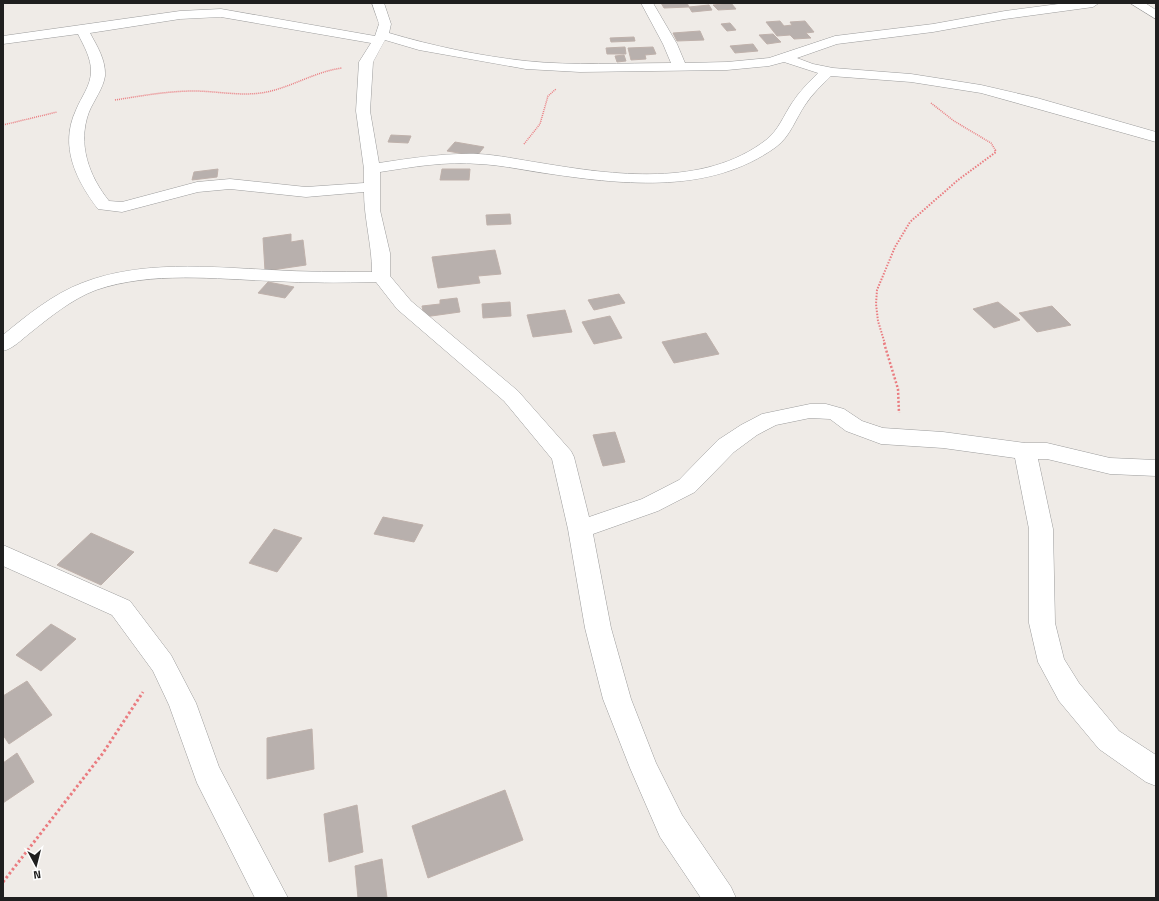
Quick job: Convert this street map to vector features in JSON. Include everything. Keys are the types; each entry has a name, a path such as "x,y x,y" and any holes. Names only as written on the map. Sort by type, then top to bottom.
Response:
{"street":[{"path":"378,3 382,11 385,24 380,38 366,62 363,111 371,178 372,210 381,252 381,277 404,305 511,396 563,457 580,529 598,628 617,699 644,768 671,826 720,898"},
{"path":"646,3 670,44 680,67"},
{"path":"1008,3 1027,12"},
{"path":"3,40 82,30 186,14 221,13 380,38 526,65 580,68 680,67 750,64 785,58 835,40 933,28 1027,12 1093,3"},
{"path":"1136,3 1156,15"},
{"path":"82,30 98,68 95,88 84,107 77,124 75,134 77,154 92,188 104,205 122,207 197,187 230,184 306,192 371,178 431,160 458,158 508,163 620,179 684,176 730,167 758,153 773,142 799,103 827,72"},
{"path":"785,58 803,66 827,72 912,78 970,86 1034,101 1156,137"},
{"path":"3,345 55,306 88,287 118,278 159,274 381,277"},
{"path":"580,529 650,505 686,486 726,446 749,430 770,419 810,411 826,411 837,414 869,433 881,436 943,440 1025,451 1046,451 1110,466 1156,468"},
{"path":"1025,451 1041,529 1042,623 1051,662 1069,692 1109,740 1156,772"},
{"path":"3,555 121,608 162,663 182,703 207,773 272,898"}],"path":[{"path":"3,125 122,99 184,92 234,95 263,93 295,84 324,70 352,67 366,62"},
{"path":"508,163 540,124 548,96 553,90 570,80 580,68"},
{"path":"899,437 898,389 878,321 876,304 877,290 895,247 910,222 958,180 996,152 991,143 954,121 936,108 912,78"},
{"path":"3,882 103,753 162,663"}],"building":[{"path":"661,3 687,3 689,7 664,8"},
{"path":"731,3 736,9 718,10 713,5"},
{"path":"709,5 712,10 692,12 689,7"},
{"path":"780,21 784,26 792,25 790,22 805,21 814,32 806,33 811,38 794,39 790,35 777,36 766,22"},
{"path":"730,23 736,30 727,31 721,24"},
{"path":"700,31 704,40 677,41 673,33"},
{"path":"773,34 781,42 767,44 759,35"},
{"path":"634,37 635,41 611,42 610,38"},
{"path":"753,44 758,51 735,53 730,46"},
{"path":"625,47 626,54 607,54 606,48"},
{"path":"653,47 656,54 645,55 646,59 631,60 628,48"},
{"path":"624,55 626,61 617,62 615,56"},
{"path":"391,135 411,136 408,143 388,142"},
{"path":"455,142 484,147 477,156 447,151"},
{"path":"218,169 217,177 192,180 194,172"},
{"path":"442,169 470,169 469,180 440,180"},
{"path":"510,214 511,224 487,225 486,215"},
{"path":"291,234 291,242 303,240 306,265 265,271 263,238"},
{"path":"495,250 501,274 478,276 480,283 438,288 432,257"},
{"path":"268,282 294,287 285,298 258,293"},
{"path":"619,294 625,303 594,310 588,300"},
{"path":"457,298 460,312 424,317 422,306 440,304 440,300"},
{"path":"510,302 511,316 483,318 482,304"},
{"path":"998,302 1020,320 994,328 973,309"},
{"path":"1052,306 1071,325 1037,332 1019,313"},
{"path":"565,310 572,332 533,337 527,315"},
{"path":"610,316 622,338 594,344 582,322"},
{"path":"706,333 719,354 674,363 662,342"},
{"path":"615,432 625,462 603,466 593,435"},
{"path":"383,517 423,525 414,542 374,534"},
{"path":"274,529 302,538 277,572 249,563"},
{"path":"91,533 134,552 101,585 57,565"},
{"path":"51,624 76,639 41,671 16,655"},
{"path":"27,681 52,715 9,744 3,735 3,696"},
{"path":"312,729 314,769 267,779 267,738"},
{"path":"17,753 34,782 3,803 3,763"},
{"path":"505,790 523,840 428,878 412,826"},
{"path":"357,805 363,852 329,862 324,814"},
{"path":"382,859 387,898 358,898 355,866"}]}
